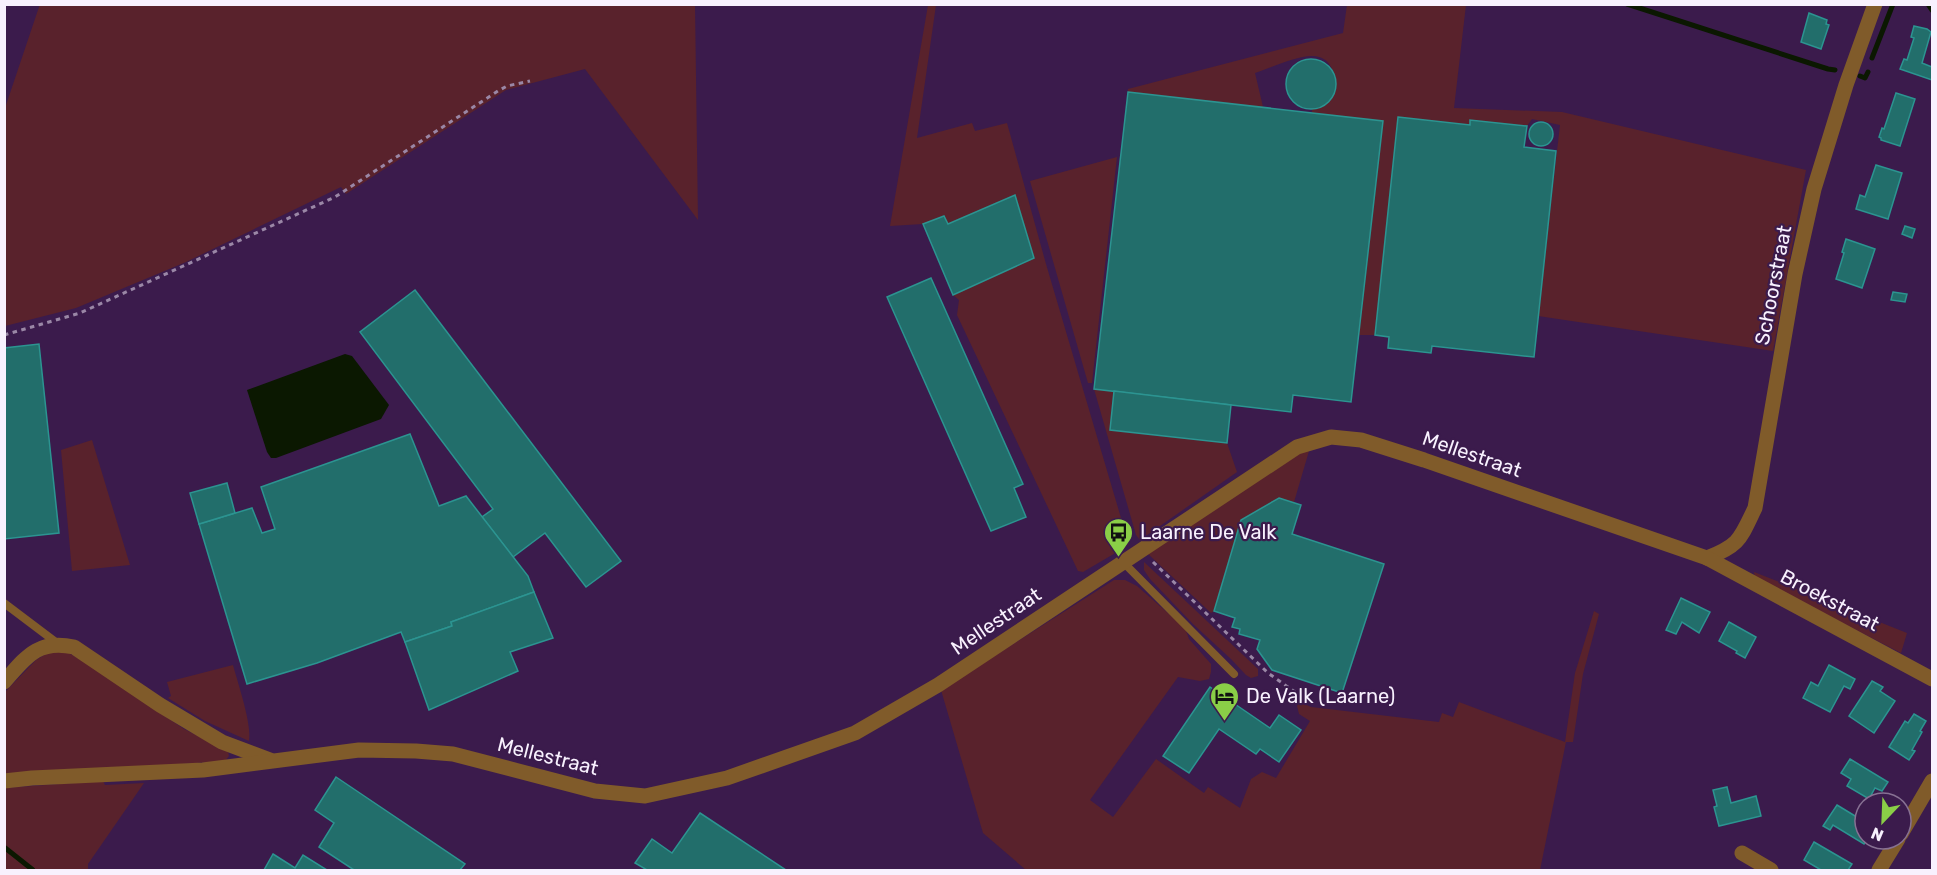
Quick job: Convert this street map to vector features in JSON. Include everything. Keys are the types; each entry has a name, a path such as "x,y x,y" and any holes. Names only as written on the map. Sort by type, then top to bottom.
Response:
{"street":[{"name":"Schoorstraat","path":"1707,558 1724,551 1740,539 1755,508 1795,274 1814,189 1846,85 1875,4"},
{"name":"Mellestraat","path":"4,781 203,770 359,750 453,754 595,791 645,796 726,778 855,734 938,685 1297,447 1330,437 1361,440 1424,460 1707,558"},
{"name":"Broekstraat","path":"1707,558 1932,679"},
{"name":"Mellestraat","path":"58,644 74,647 160,705 222,742 272,761"},
{"path":"4,681 38,648 58,644"},
{"path":"1913,814 1932,782"},
{"path":"1879,870 1891,851"},
{"path":"1742,853 1771,870"}],"lane":[{"path":"1123,562 1234,674"},
{"path":"4,603 58,644"}],"path":[{"path":"4,335 80,313 334,197 498,91 507,86 530,81"},
{"path":"1141,550 1268,673 1295,692"}],"shaded area":[{"path":"40,4 703,5 695,5 698,220 585,69 506,90 346,194 341,187 186,262 76,308 5,326 5,108"},
{"path":"928,5 936,5 917,138 972,123 975,131 1007,123 1129,545 1083,572 1078,571 957,315 959,300 953,295 1033,258 1015,196 948,224 944,217 923,224 890,226"},
{"path":"1347,5 1466,5 1454,108 1562,112 1806,170 1773,351 1538,316 1560,125 1532,119 1527,126 1471,120 1470,125 1398,117 1375,335 1359,335 1383,122 1312,113 1312,109 1328,98 1335,88 1335,76 1327,62 1319,57 1305,57 1255,73 1263,107 1128,92 1128,89 1343,33"},
{"path":"1117,157 1092,383 1088,383 1030,181"},
{"path":"345,354 352,356 389,405 381,419 271,458 247,390"},
{"path":"1094,389 1114,391 1110,430 1227,443 1237,472 1140,540 1136,535"},
{"path":"92,440 130,565 72,571 61,450"},
{"path":"1302,451 1309,451 1294,502 1279,498 1241,520 1214,611 1211,613 1147,553"},
{"path":"1144,562 1258,669 1258,676 1251,678 1246,675 1193,624 1150,579 1144,570"},
{"path":"1754,572 1907,633 1901,653 1755,578"},
{"path":"1114,580 1125,580 1137,586 1185,628 1189,639 1211,664 1211,672 1209,679 1200,681 1178,677 1090,800 1113,817 1156,759 1204,793 1208,787 1240,808 1251,779 1262,772 1276,778 1310,721 1299,714 1297,706 1300,702 1311,707 1439,722 1442,713 1453,717 1459,702 1565,742 1575,673 1594,611 1599,614 1583,674 1573,742 1566,742 1540,870 1026,870 983,833 941,690"},
{"path":"51,651 65,651 87,663 184,729 228,751 229,756 225,761 5,776 5,692 36,660"},
{"path":"233,665 247,714 249,741 205,721 168,698 171,696 167,682"},
{"path":"103,781 105,785 144,783 88,864 88,870 5,870 4,788"}],"building":[{"path":"1809,13 1827,20 1826,24 1829,25 1821,49 1801,42"},
{"path":"1914,26 1931,32 1922,63 1932,67 1932,80 1900,69 1904,59 1907,60 1914,38 1911,37"},
{"path":"1311,59 1320,61 1331,70 1336,84 1334,93 1325,104 1311,109 1302,107 1291,98 1286,84 1288,75 1297,64"},
{"path":"1128,92 1383,121 1351,402 1293,395 1291,412 1094,389"},
{"path":"1896,93 1915,99 1900,146 1881,140 1879,137"},
{"path":"1398,117 1470,125 1470,120 1527,126 1524,147 1556,151 1534,357 1432,346 1431,353 1388,348 1389,337 1375,335"},
{"path":"1541,122 1549,126 1553,134 1549,142 1541,146 1533,142 1529,134 1533,126"},
{"path":"1876,165 1902,173 1888,219 1856,209 1860,195 1865,197"},
{"path":"1015,195 1034,258 953,295 923,224 944,216 948,224"},
{"path":"1905,226 1915,229 1912,238 1902,234"},
{"path":"1846,239 1875,249 1862,288 1836,279"},
{"path":"931,278 1023,484 1014,488 1026,517 991,531 887,297"},
{"path":"415,290 621,561 586,587 545,533 513,557 482,517 493,509 360,332"},
{"path":"1893,292 1907,294 1905,302 1891,300"},
{"path":"39,344 59,533 4,539 4,348"},
{"path":"1114,391 1231,405 1227,443 1110,430"},
{"path":"410,434 439,506 466,496 528,576 534,592 451,622 452,626 405,642 401,632 317,663 247,684 199,524 252,508 262,533 275,529 261,487"},
{"path":"227,483 235,513 199,524 190,493"},
{"path":"1279,498 1301,505 1292,534 1384,564 1342,693 1272,670 1257,649 1260,640 1239,634 1240,629 1232,627 1235,618 1214,611 1241,520"},
{"path":"534,592 553,638 510,652 518,671 429,710 405,642 452,626 451,622"},
{"path":"1681,598 1710,612 1699,633 1682,622 1676,634 1666,630"},
{"path":"1729,622 1756,637 1745,658 1719,641"},
{"path":"1829,665 1855,679 1850,689 1844,686 1830,712 1803,698 1811,682 1818,686"},
{"path":"1872,681 1883,687 1880,691 1895,701 1874,733 1849,716"},
{"path":"1210,687 1270,728 1279,715 1301,730 1279,762 1260,749 1256,754 1219,729 1189,773 1163,756"},
{"path":"1914,714 1926,721 1912,750 1915,751 1909,760 1889,747 1905,721 1908,723"},
{"path":"1850,759 1888,782 1882,791 1875,788 1873,791 1855,791 1847,786 1851,779 1841,773"},
{"path":"336,777 465,864 460,870 354,870 319,847 334,823 315,810"},
{"path":"1727,787 1731,803 1756,796 1761,816 1719,826 1714,807 1717,806 1713,790"},
{"path":"1837,805 1853,815 1853,837 1833,825 1830,830 1823,826"},
{"path":"700,813 786,870 647,870 635,863 652,839 672,853"},
{"path":"1814,842 1852,864 1848,870 1821,870 1804,860"},
{"path":"273,854 295,868 303,855 327,870 264,870"}],"waterway":[{"path":"1627,4 1835,70"},
{"path":"1872,58 1893,4"},
{"path":"1928,4 1932,10"},
{"path":"1860,76 1865,78 1868,72"},
{"path":"4,847 33,870"}],"place":[{"name":"Laarne De Valk","path":"1119,558"},
{"name":"De Valk (Laarne)","path":"1225,722"}]}
